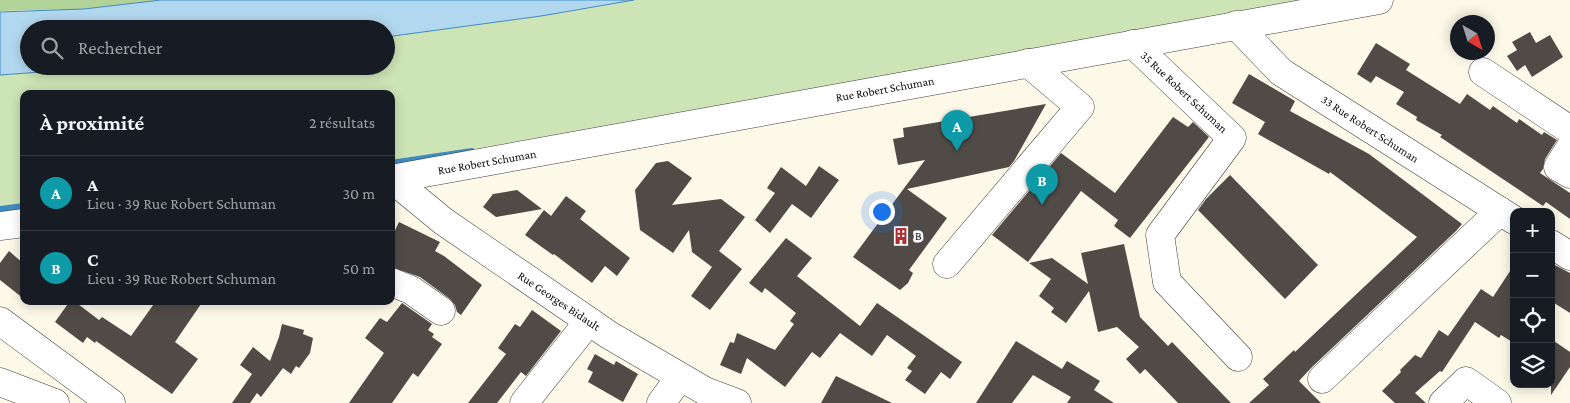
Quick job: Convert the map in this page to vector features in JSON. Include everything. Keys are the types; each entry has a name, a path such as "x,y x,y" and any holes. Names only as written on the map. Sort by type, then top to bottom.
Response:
{"street":[{"name":"Rue Robert Schuman","path":"395,178 1379,0"},
{"name":"33 Rue Robert Schuman","path":"1236,25 1281,72 1507,216"},
{"name":"35 Rue Robert Schuman","path":"1134,44 1232,138 1160,235 1167,282 1238,357"},
{"path":"948,264 1080,107 1028,63"},
{"path":"1483,72 1570,130"},
{"path":"1570,148 1558,167 1570,174"},
{"name":"Rue Georges Bidault","path":"395,181 444,221 589,321 705,391 738,403"},
{"path":"1322,379 1507,216"},
{"path":"0,226 20,224"},
{"path":"1555,247 1570,256"},
{"path":"395,284 411,290 441,310"},
{"path":"0,321 111,403"},
{"path":"524,403 589,321"},
{"path":"661,403 680,377"},
{"path":"1443,403 1466,381 1497,403"},
{"path":"0,382 55,403"}],"green space":[{"path":"0,0 161,0 84,9 0,11"},
{"path":"634,0 1307,0 395,163 395,90 20,90 20,204 0,207 0,75 395,75 395,36 541,16"}],"water":[{"path":"161,0 634,0 541,16 395,36 395,20 20,20 20,74 0,75 0,12 84,9"}],"building":[{"path":"1530,32 1536,43 1550,35 1563,57 1532,77 1525,65 1517,71 1507,56 1517,50 1512,42"},
{"path":"1376,43 1410,64 1406,70 1460,104 1467,94 1490,110 1493,106 1517,123 1519,119 1542,135 1544,132 1557,140 1545,159 1540,173 1570,193 1570,219 1546,202 1543,206 1440,137 1442,135 1416,120 1417,117 1396,104 1404,92 1376,76 1371,83 1357,74"},
{"path":"1249,74 1295,101 1290,111 1369,154 1462,224 1299,381 1321,403 1249,403 1269,385 1263,379 1294,350 1295,352 1417,237 1330,172 1329,174 1258,134 1265,122 1232,103"},
{"path":"1046,104 1009,167 907,189 947,218 909,270 913,273 908,283 900,290 853,257 925,160 898,165 893,139 904,137 903,128"},
{"path":"1173,117 1188,127 1193,122 1209,137 1130,238 1114,226 1118,220 1081,191 1028,262 992,235 1061,153 1115,193"},
{"path":"668,161 692,178 672,205 721,199 745,217 719,251 742,269 710,310 691,296 712,267 692,252 689,230 673,253 640,230 635,190 656,163"},
{"path":"819,166 839,180 811,218 792,204 770,233 755,220 775,193 767,188 781,167 806,186"},
{"path":"1230,175 1318,265 1285,299 1198,210 1206,199"},
{"path":"517,190 542,209 496,217 483,207 493,194"},
{"path":"566,196 586,211 580,219 630,258 617,276 605,266 592,283 525,235 544,210 551,216"},
{"path":"399,222 440,242 435,251 482,285 461,315 457,312 455,305 450,299 420,277 395,268 395,230"},
{"path":"786,238 812,258 797,276 860,326 877,303 962,362 950,379 941,372 925,394 905,380 912,371 907,368 916,356 887,335 872,356 840,333 820,358 812,352 785,387 747,358 741,374 720,365 730,342 734,343 737,333 775,350 794,324 790,321 796,313 765,288 762,293 749,283"},
{"path":"1124,244 1140,317 1168,346 1172,342 1231,403 1178,403 1145,369 1140,374 1126,359 1139,347 1117,327 1098,332 1089,291 1066,323 1051,312 1054,308 1039,296 1051,279 1029,263 1052,258 1088,284 1081,253"},
{"path":"9,251 20,261 20,296 0,280 0,263"},
{"path":"1555,265 1570,273 1570,313 1555,304"},
{"path":"1510,271 1510,341 1501,335 1499,338 1475,322 1442,372 1440,371 1415,393 1426,403 1395,403 1382,391 1415,355 1421,358 1439,330 1448,336 1481,289 1493,297"},
{"path":"402,303 432,324 428,330 434,334 432,337 442,344 418,377 413,373 392,403 349,403 384,353 365,338 380,318 387,322"},
{"path":"67,305 79,305 99,320 102,317 131,336 153,305 200,305 175,342 198,359 172,394 96,341 95,343 87,337 83,343 55,322"},
{"path":"532,310 561,331 526,376 521,372 497,403 468,403 506,354 498,348 515,324 520,327"},
{"path":"282,324 304,330 303,334 313,338 310,353 299,368 296,366 291,374 283,368 261,397 257,393 250,403 232,403 252,374 240,365 253,347 270,361"},
{"path":"1016,341 1062,369 1067,361 1100,381 1094,390 1114,403 1067,403 1071,397 1033,375 1012,403 976,403"},
{"path":"1555,342 1570,352 1570,367 1551,395 1551,388 1555,388"},
{"path":"595,354 614,365 616,361 638,374 623,402 588,382 593,372 587,369"},
{"path":"836,376 892,403 821,403"}],"waterway":[{"path":"395,162 472,151"},
{"path":"0,209 20,206"}],"place":[{"name":"A","path":"957,151"},
{"name":"C","path":"1042,205"},
{"name":"B","path":"901,236"}]}
